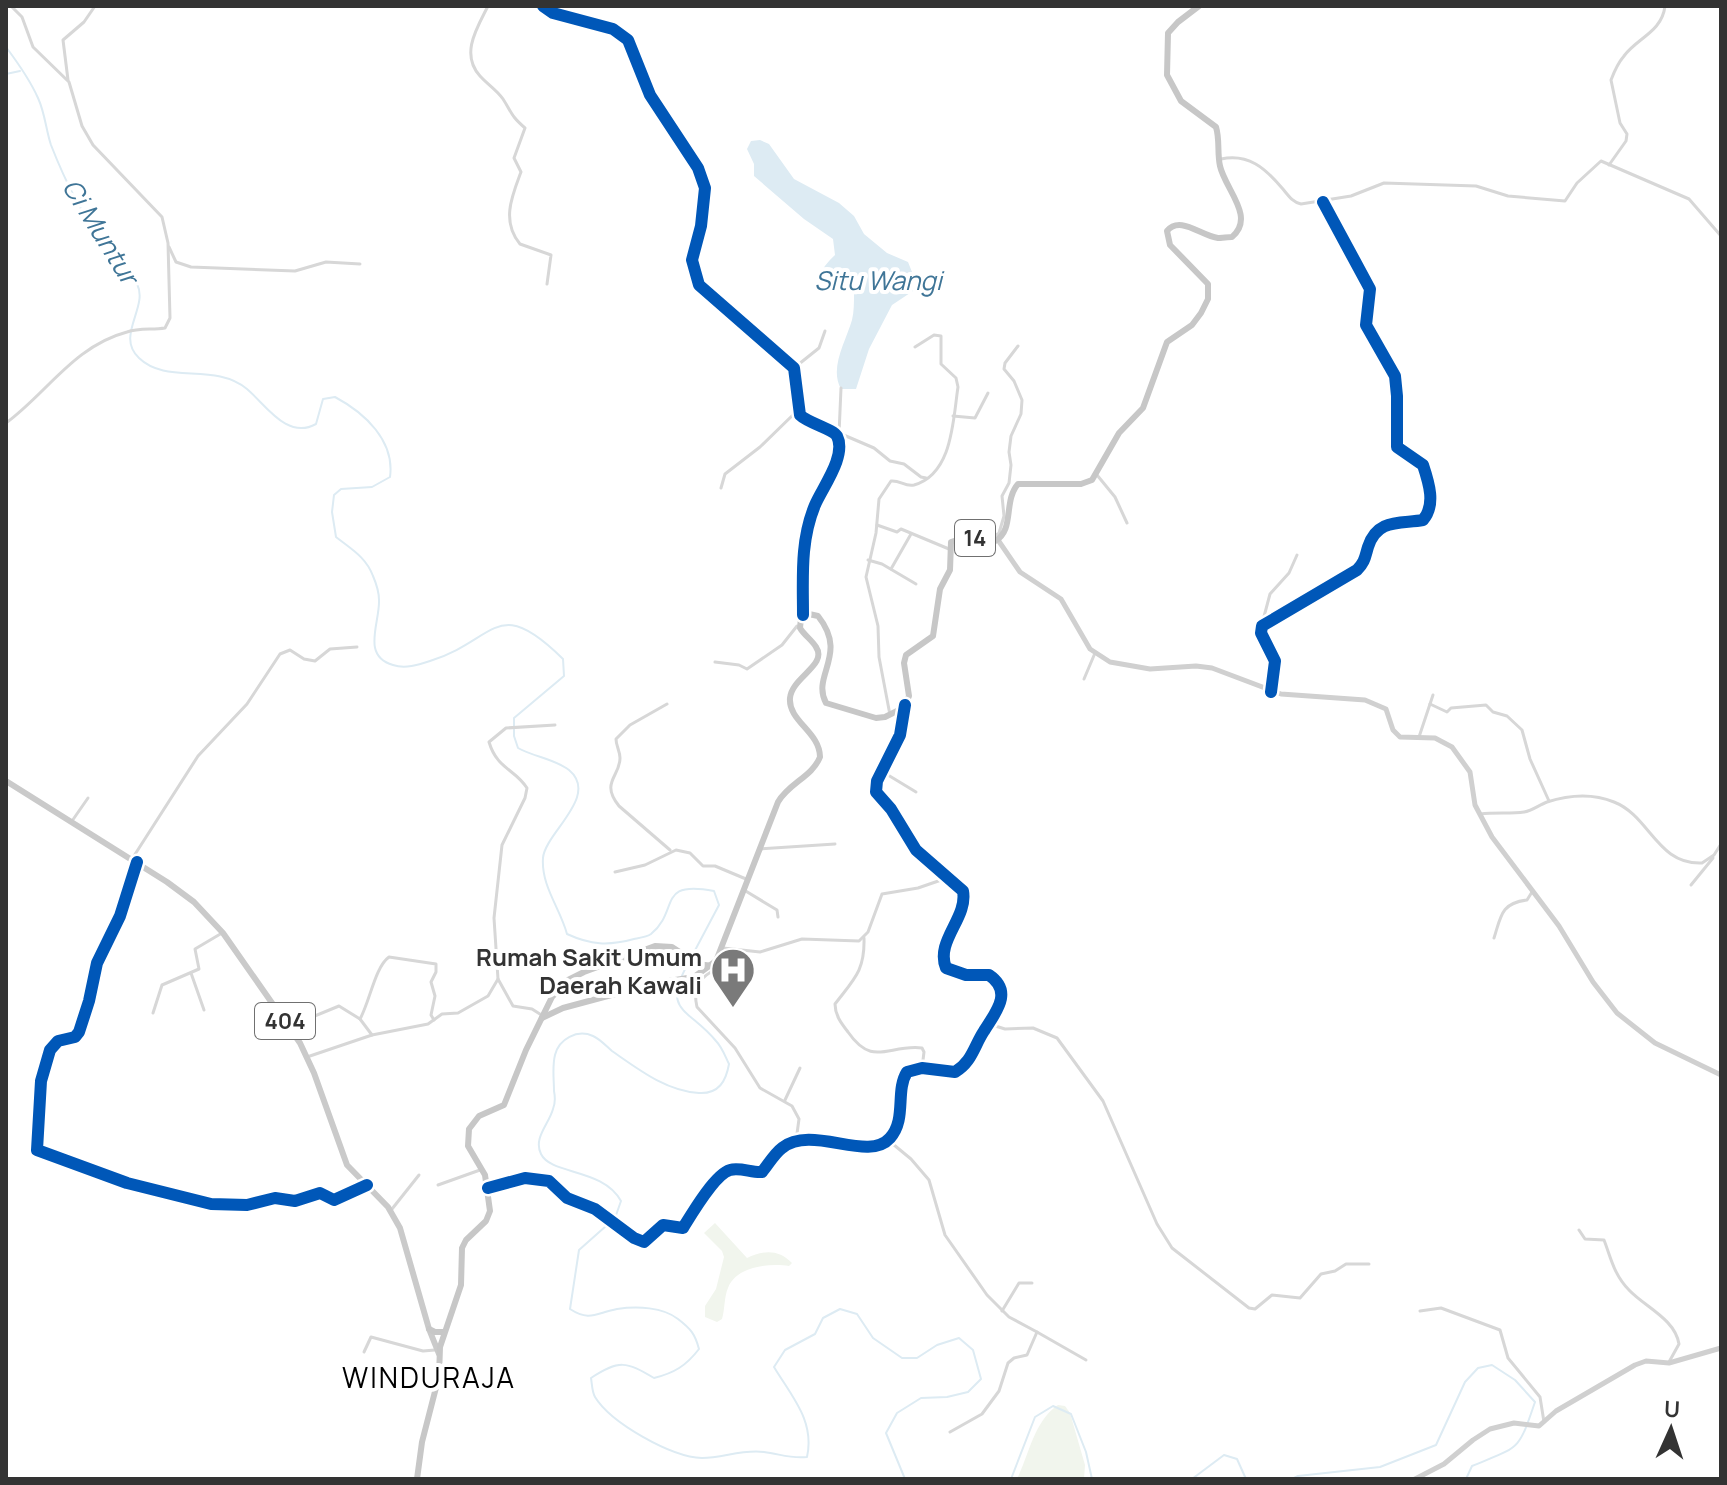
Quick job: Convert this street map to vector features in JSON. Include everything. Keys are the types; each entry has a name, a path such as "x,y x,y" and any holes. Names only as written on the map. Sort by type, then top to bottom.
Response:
{"highway":[{"path":"1097,475 1119,433 1147,401 1163,348 1172,337 1197,319 1208,299 1209,289 1205,279 1170,245 1167,231 1170,226 1178,224 1219,238 1232,237 1240,229 1240,211 1219,159 1216,127 1181,101 1167,75 1168,33 1199,6"},
{"name":"14","path":"905,705 909,689 905,660 909,651 933,636 940,589 950,570 951,542 959,538 998,540 1006,528 1010,496 1018,484 1081,484 1097,475"},
{"path":"543,1017 563,1008 656,983 694,977 712,966 718,958 782,795 814,769 820,757 816,739 791,705 793,688 799,678 815,665 819,656 817,647 801,631 799,623 803,615 818,616 829,635 831,655 821,691 826,703 876,718 890,715 905,705"},
{"path":"417,1479 422,1442 439,1376 438,1352 457,1305 461,1285 463,1244 488,1217 491,1204 484,1169 468,1146 469,1129 479,1116 504,1105 526,1050 557,991 568,980 645,949 661,946 675,948 694,962 712,966"},
{"path":"429,1329 444,1332"}],"main road":[{"path":"998,540 1020,572 1061,599 1086,644 1095,653 1118,664 1140,668 1212,668 1271,692 1372,701 1386,709 1397,735 1441,740 1452,747 1470,772 1474,798 1492,837 1575,949 1607,1001 1629,1025 1655,1043 1721,1075"},
{"name":"404","path":"6,781 134,860 194,902 223,933 263,987 307,1057 343,1158 391,1211 400,1228 438,1352"},
{"path":"1415,1479 1444,1464 1490,1429 1514,1423 1534,1427 1635,1365 1648,1360 1669,1363 1721,1348"}],"street":[{"path":"11,6 22,17 33,47 69,82"},
{"path":"95,6 84,22 63,40 69,82 87,138 162,217 176,262 191,267 297,271 326,262 360,264"},
{"path":"488,6 471,41 471,59 479,75 501,97 513,118 525,128 514,158 521,172 510,198 510,222 517,242 551,255 547,284"},
{"path":"543,6 553,13 613,29 628,40 650,95 698,168 705,188 701,226 692,260 699,285 794,368 798,410 803,419 838,436 874,448 890,461 904,464 926,478"},
{"path":"1609,165 1626,141 1627,134 1620,123 1611,77 1626,53 1653,31 1662,18 1665,6"},
{"path":"1219,159 1236,157 1251,161 1271,176 1297,204 1351,196 1384,183 1476,186 1508,196 1562,201 1598,162 1692,201 1721,236"},
{"path":"1261,627 1308,596 1357,570 1364,562 1373,537 1387,525 1397,521 1423,520 1430,506 1431,495 1423,465 1397,447 1395,376 1366,325 1370,289 1323,202"},
{"path":"6,423 75,359 97,345 125,332 165,328 169,322 168,243"},
{"path":"794,368 815,352 825,331"},
{"path":"890,715 879,657 878,626 867,588 868,560 877,525 879,499 891,481 912,485 926,478 946,453 957,382 954,375 941,364 940,334 915,347"},
{"path":"986,540 999,533 1004,516 1002,496 1009,482 1010,442 1021,414 1022,400 1004,367 1018,346"},
{"path":"803,615 804,541 813,509 836,463 841,388"},
{"path":"953,416 974,419 988,393"},
{"path":"721,488 725,474 763,444 798,410"},
{"path":"1097,475 1115,497 1127,523"},
{"path":"877,525 896,532 901,529 949,549"},
{"path":"891,569 911,534"},
{"path":"1271,692 1275,661 1263,640 1261,627 1270,594 1289,573 1297,555"},
{"path":"868,560 916,584"},
{"path":"715,662 738,664 748,669 782,645 799,623"},
{"path":"357,647 328,650 315,661 304,659 290,650 280,654 247,704 192,765 134,860 116,927 97,963 79,1032 54,1044 47,1058 40,1094 37,1150 127,1183 217,1205 247,1205 275,1198 295,1201 320,1193 334,1200 367,1185"},
{"path":"1084,679 1095,653"},
{"path":"1419,737 1433,695"},
{"path":"667,704 630,725 616,739 620,758 611,783 614,800 619,806 670,850"},
{"path":"1430,704 1446,712 1451,708 1486,705 1493,712 1510,718 1523,733 1531,762 1549,801"},
{"path":"488,1188 525,1178 545,1180 555,1185 567,1198 593,1207 644,1242 663,1225 682,1229 727,1171 762,1172 781,1148 796,1141 831,1141 871,1147 888,1140 899,1120 904,1076 912,1069 922,1068 957,1071 970,1060 1001,1005 996,981 989,975 954,973 946,968 946,943 964,899 962,888 916,850 891,809 876,792 877,781 900,735 905,705"},
{"path":"543,1017 532,1009 513,1006 498,979 494,918 502,845 527,791 522,780 501,765 489,745 491,738 508,728 555,725"},
{"path":"883,772 916,792"},
{"path":"1480,814 1526,812 1549,801 1587,795 1625,807 1664,850 1677,859 1702,863 1714,855"},
{"path":"72,821 88,798"},
{"path":"760,849 835,844"},
{"path":"1691,885 1721,844"},
{"path":"615,872 645,865 670,850 683,851 703,866 715,866 747,880"},
{"path":"922,1068 922,1048 874,1053 864,1051 837,1016 835,1004 852,985 862,965 864,938 882,894 918,888 948,877"},
{"path":"744,890 777,910 778,917"},
{"path":"1494,938 1507,906 1527,900 1532,892"},
{"path":"153,1013 162,985 201,967 195,949 223,933"},
{"path":"723,948 760,952 802,939 853,943 864,938"},
{"path":"360,1019 381,968 389,957 436,964 437,971 431,981 435,995 431,1014 434,1020"},
{"path":"718,958 718,968 699,979 697,1007 735,1048 760,1088 785,1100 797,1114 796,1141"},
{"path":"191,973 204,1010"},
{"path":"307,1057 372,1035 434,1020 442,1014 458,1013 488,996 498,979"},
{"path":"310,1018 338,1005 360,1019 372,1035"},
{"path":"989,1024 1005,1029 1033,1028 1057,1038 1103,1101 1157,1224 1172,1248 1249,1308 1255,1309 1272,1295 1300,1298 1321,1274 1335,1271 1346,1264 1369,1264"},
{"path":"785,1100 800,1068"},
{"path":"888,1140 911,1159 929,1180 940,1224 949,1243 1002,1311 1086,1360"},
{"path":"438,1185 484,1169"},
{"path":"391,1211 419,1175"},
{"path":"1579,1230 1585,1239 1604,1240 1609,1259 1623,1283 1674,1329 1679,1344 1669,1363"},
{"path":"1002,1311 1019,1283 1032,1283"},
{"path":"1420,1311 1441,1308 1500,1330 1508,1358 1540,1397 1544,1422"},
{"path":"950,1432 985,1410 1000,1389 1008,1363 1027,1355 1037,1332"},
{"path":"364,1352 371,1337 438,1352"}],"shaded area":[{"path":"715,1223 747,1258 771,1252 782,1255 792,1263 789,1266 754,1268 738,1275 728,1288 722,1319 717,1322 705,1317 705,1306 716,1289 724,1257 704,1233"},
{"path":"1058,1405 1065,1406 1070,1413 1085,1465 1084,1479 1017,1479 1038,1429"}],"water":[{"name":"Situ Wangi","path":"760,140 769,144 794,179 839,203 854,216 864,234 887,253 908,262 916,282 913,291 892,305 869,349 856,389 841,389 837,372 852,320 854,294 848,287 826,287 821,278 825,266 835,255 833,239 804,219 754,176 754,164 747,149 751,141"}],"waterway":[{"name":"Ci Muntur","path":"6,47 38,98 51,145 76,200 101,242 137,284 139,302 130,340 139,358 163,370 206,374 234,381 278,418 296,428 316,424 323,399 335,397 357,411 383,440 388,452 390,477 372,487 341,489 334,495 332,512 336,537 362,558 376,585 379,609 374,638 377,654 383,661 402,667 416,665 452,652 496,627 509,625 541,639 563,659 564,676 514,718 514,736 518,748 563,766 577,780 575,803 552,837 543,858 545,878 567,934 600,943 645,937 660,925 676,893 696,889 714,891 719,905 692,956"},
{"path":"6,74 20,71"},
{"name":"Ci Muntur","path":"689,962 677,991 678,1000 688,1015 718,1043 729,1064 726,1076 716,1089 699,1093 664,1084 587,1034 565,1040 555,1055 555,1098 540,1137 541,1154 555,1166 602,1183 613,1190 621,1201 615,1218 579,1250 570,1309 588,1316 633,1308 665,1312 689,1329 699,1349 679,1368 654,1378 629,1366 609,1368 591,1378 594,1395 603,1407 628,1427 674,1452 702,1458 756,1451 807,1457 809,1444 805,1421 774,1367 785,1350 815,1334 823,1318 840,1309 857,1314 873,1338 902,1358 917,1358 937,1345 959,1338 973,1350 981,1379 968,1392 921,1398 897,1413 886,1433 905,1479"},
{"name":"Ci Muntur","path":"1292,1479 1380,1467 1436,1445 1465,1382 1478,1368 1492,1365 1515,1380 1535,1402 1525,1430 1515,1445 1500,1455 1472,1466 1466,1479"},
{"name":"Ci Muntur","path":"1011,1479 1035,1417 1053,1406 1071,1414 1086,1452 1092,1479"},
{"name":"Ci Muntur","path":"1192,1479 1224,1455 1237,1459 1246,1479"}],"cycle path":[{"path":"543,6 553,13 613,29 628,40 650,95 698,168 705,188 701,226 692,260 699,285 794,368 800,415 837,436 839,453 815,505 807,532 803,560 803,615"},
{"path":"1271,692 1275,661 1261,633 1262,626 1357,570 1377,531 1391,524 1423,520 1430,501 1423,465 1397,447 1395,376 1366,325 1370,289 1323,202"},
{"path":"488,1188 525,1178 549,1181 567,1198 595,1209 644,1242 663,1225 683,1228 724,1173 734,1169 762,1172 779,1150 794,1142 808,1140 868,1147 880,1145 890,1138 898,1122 907,1072 922,1068 955,1072 965,1063 997,1010 1000,988 989,975 966,975 946,968 945,948 961,911 963,891 916,850 891,809 876,792 877,781 900,735 905,705"},
{"path":"137,862 120,916 97,963 79,1032 75,1037 58,1041 50,1050 41,1081 37,1150 127,1183 211,1204 247,1205 275,1198 295,1201 320,1193 334,1200 367,1185"}],"place":[{"name":"Rumah Sakit Umum Daerah Kawali","path":"733,1009"}],"district":[{"name":"WINDURAJA","path":"429,1377"}]}
